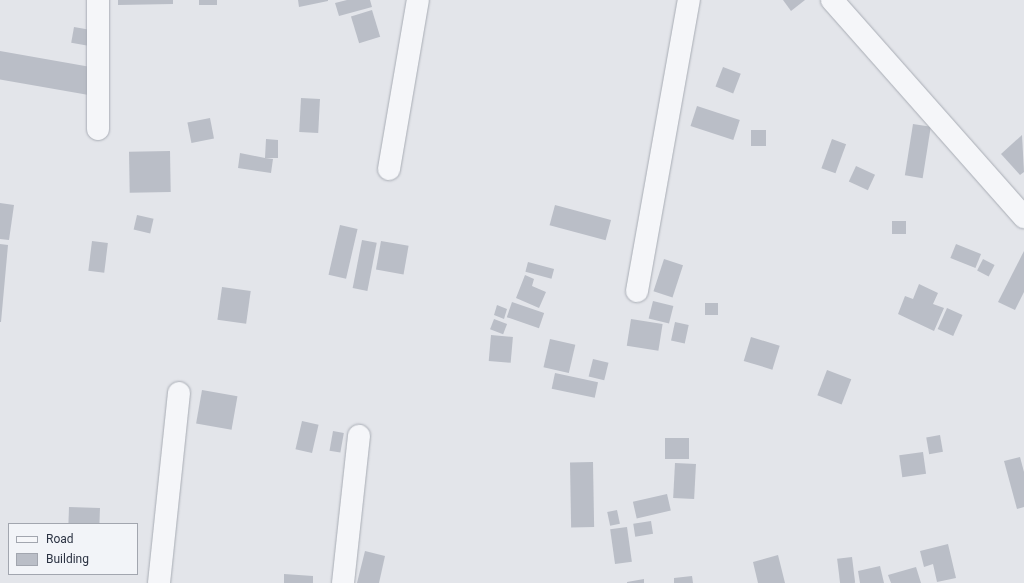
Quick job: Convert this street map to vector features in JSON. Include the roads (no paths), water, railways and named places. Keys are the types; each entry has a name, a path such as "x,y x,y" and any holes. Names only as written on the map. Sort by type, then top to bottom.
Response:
{"street":[{"path":"98,0 98,129"},
{"path":"389,169 418,0"},
{"path":"637,291 689,0"},
{"path":"832,0 1024,216"},
{"path":"159,583 179,393"},
{"path":"343,583 360,436"}]}
